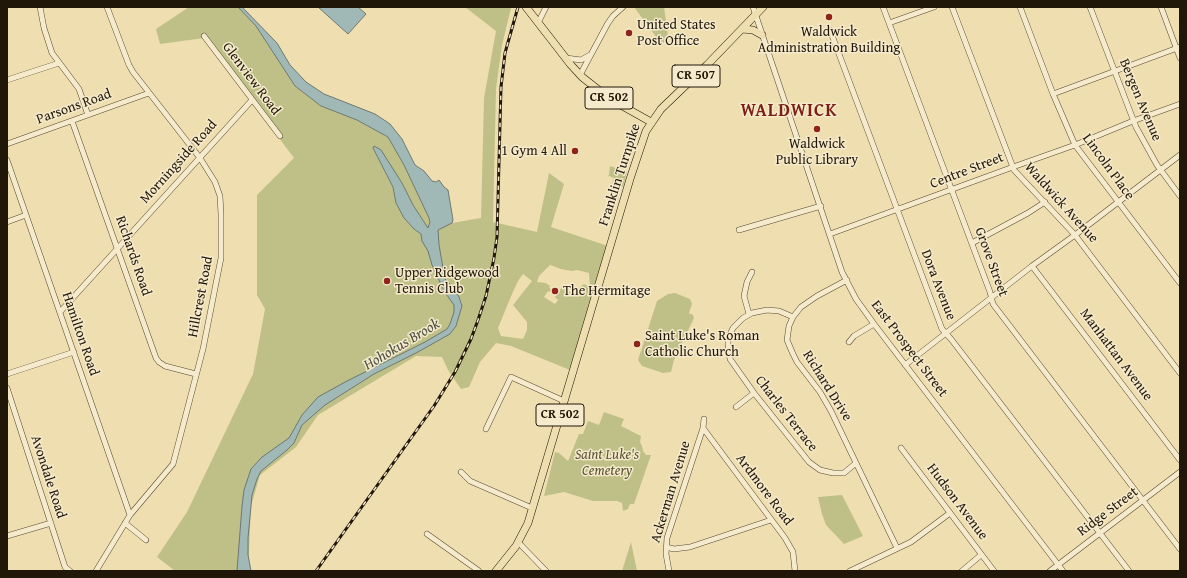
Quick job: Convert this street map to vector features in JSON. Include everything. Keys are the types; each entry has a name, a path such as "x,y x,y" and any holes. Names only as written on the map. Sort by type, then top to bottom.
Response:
{"main road":[{"name":"CR 502","path":"526,7 580,75 610,99 651,122"},
{"name":"Franklin Turnpike","path":"564,402 646,131 651,122 662,109 763,7"},
{"path":"742,29 753,30 762,34"},
{"name":"CR 502","path":"496,571 518,542 528,523 564,402"}],"street":[{"path":"40,7 48,43 52,53 79,88 88,115"},
{"name":"Hillcrest Road","path":"96,571 130,515 173,464 196,374 221,258 220,196 215,182 200,158 129,65 107,7"},
{"path":"538,23 546,7"},
{"path":"580,75 611,19 623,7"},
{"name":"East Prospect Street","path":"753,7 842,272 856,299 1063,571"},
{"name":"Grove Street","path":"883,7 972,243 993,304 1180,549"},
{"path":"889,23 934,7"},
{"name":"Waldwick Avenue","path":"952,7 1013,167 1075,235 1180,372"},
{"name":"Lincoln Place","path":"1020,7 1053,94 1075,145 1180,284"},
{"name":"Bergen Avenue","path":"1090,7 1133,121 1160,170 1180,196"},
{"path":"1161,7 1178,48 1180,58"},
{"name":"Dora Avenue","path":"830,30 942,329 1129,571"},
{"name":"Glenview Road","path":"204,36 280,136"},
{"path":"1053,94 1178,48"},
{"path":"566,58 581,60 591,55"},
{"path":"7,80 59,64"},
{"name":"Parsons Road","path":"7,144 149,93"},
{"name":"Morningside Road","path":"60,312 252,100"},
{"name":"Centre Street","path":"830,234 1075,145 1133,121 1180,104"},
{"name":"Richards Road","path":"72,120 156,358 162,364 196,374"},
{"path":"905,365 1032,266 1180,155"},
{"name":"Hamilton Road","path":"7,160 130,515"},
{"path":"972,243 1028,213 1045,202"},
{"path":"739,230 821,206"},
{"path":"7,222 26,215"},
{"name":"Manhattan Avenue","path":"1032,266 1180,460"},
{"path":"752,272 747,282 744,296 749,314 759,311 773,310 793,317"},
{"name":"Richard Drive","path":"847,280 801,307 793,317 787,340 797,362 820,392 831,411 897,548"},
{"name":"Charles Terrace","path":"749,314 733,328 728,338 728,345 730,359 754,393 809,462 815,467 828,473 838,473 849,471 856,464"},
{"path":"849,342 854,336 874,324"},
{"path":"7,374 74,352"},
{"path":"486,429 511,377 564,402"},
{"name":"Avondale Road","path":"7,388 65,567 70,571"},
{"path":"736,407 754,393"},
{"name":"Ackerman Avenue","path":"669,571 666,563 666,547 669,530 703,428 704,420"},
{"name":"Ardmore Road","path":"703,428 790,545 794,559 795,571"},
{"name":"Hudson Avenue","path":"901,448 994,571"},
{"path":"461,472 470,481 532,508"},
{"name":"Ridge Street","path":"1050,571 1180,472"},
{"path":"850,571 911,542 950,513"},
{"path":"666,547 690,547 771,520"},
{"path":"7,536 51,523"},
{"path":"125,523 146,540"},
{"path":"427,534 479,571"},
{"path":"518,542 546,571"},
{"path":"962,571 981,555"}],"green space":[{"path":"189,7 238,7 256,26 295,86 321,106 357,120 388,137 404,165 429,218 430,222 428,228 413,205 402,183 380,150 373,148 393,187 396,203 404,218 421,234 422,240 433,232 452,223 481,218 484,98 496,31 465,7 510,7 502,45 496,89 493,222 537,232 549,173 564,184 551,227 608,246 570,370 511,346 496,343 480,362 469,387 461,389 448,370 442,357 416,356 318,415 296,447 260,475 251,506 248,571 175,571 157,557 187,512 253,374 265,309 257,295 257,195 294,158 204,38 160,44 156,29","holes":["550,265 561,269 572,271 577,270 589,273 590,289 584,284 575,291 570,292 562,287 555,297 558,300 555,304 544,297 548,291 550,292 552,290 549,288 550,286 546,283 537,282 539,276","523,274 532,281 513,305 527,322 527,330 523,339 501,336 498,328 518,281"]},
{"path":"634,7 664,7 668,36 662,45"},
{"path":"610,166 627,172 623,187 612,183 614,178 607,175 609,175"},
{"path":"675,293 690,299 692,304 689,313 693,315 694,318 674,360 671,372 663,373 642,366 638,360 657,301 668,294"},
{"name":"Saint Luke's Cemetery","path":"604,412 624,419 621,426 641,436 640,442 643,451 646,455 651,455 634,504 630,504 628,509 623,511 622,503 617,501 593,501 564,492 544,496 555,452 559,453 568,461 579,434 583,434 588,421 599,425"},
{"path":"842,495 863,536 844,544 826,525 818,497"},
{"path":"631,542 637,571 622,571"}],"water":[{"path":"238,7 242,7 277,43 290,65 306,82 324,94 375,114 390,124 402,139 415,165 424,171 432,181 436,182 439,180 448,190 453,220 452,223 438,230 439,245 445,279 452,286 459,297 462,306 456,326 450,334 374,374 325,405 302,425 294,443 261,471 252,495 248,538 248,555 251,571 237,571 244,490 251,469 262,457 289,438 302,415 318,397 425,342 447,329 454,312 454,305 444,291 432,265 428,251 422,241 421,234 404,218 396,203 393,187 373,148 374,146 381,150 428,228 430,222 429,218 404,165 388,137 357,120 321,106 295,86 256,26"},
{"path":"318,7 358,7 366,14 348,34"}],"railway":[{"path":"316,571 434,406 455,372 471,339 478,320 486,296 497,237 501,87 505,53 518,7"}],"place":[{"name":"Waldwick Administration Building","path":"829,17"},
{"name":"United States Post Office","path":"629,33"},
{"name":"Waldwick Public Library","path":"817,129"},
{"name":"1 Gym 4 All","path":"575,151"},
{"name":"Upper Ridgewood Tennis Club","path":"387,281"},
{"name":"The Hermitage","path":"555,291"},
{"name":"Saint Luke's Roman Catholic Church","path":"637,344"}],"district":[{"name":"WALDWICK","path":"789,111"}],"water label":[{"name":"Hohokus Brook","path":"402,345"}]}
